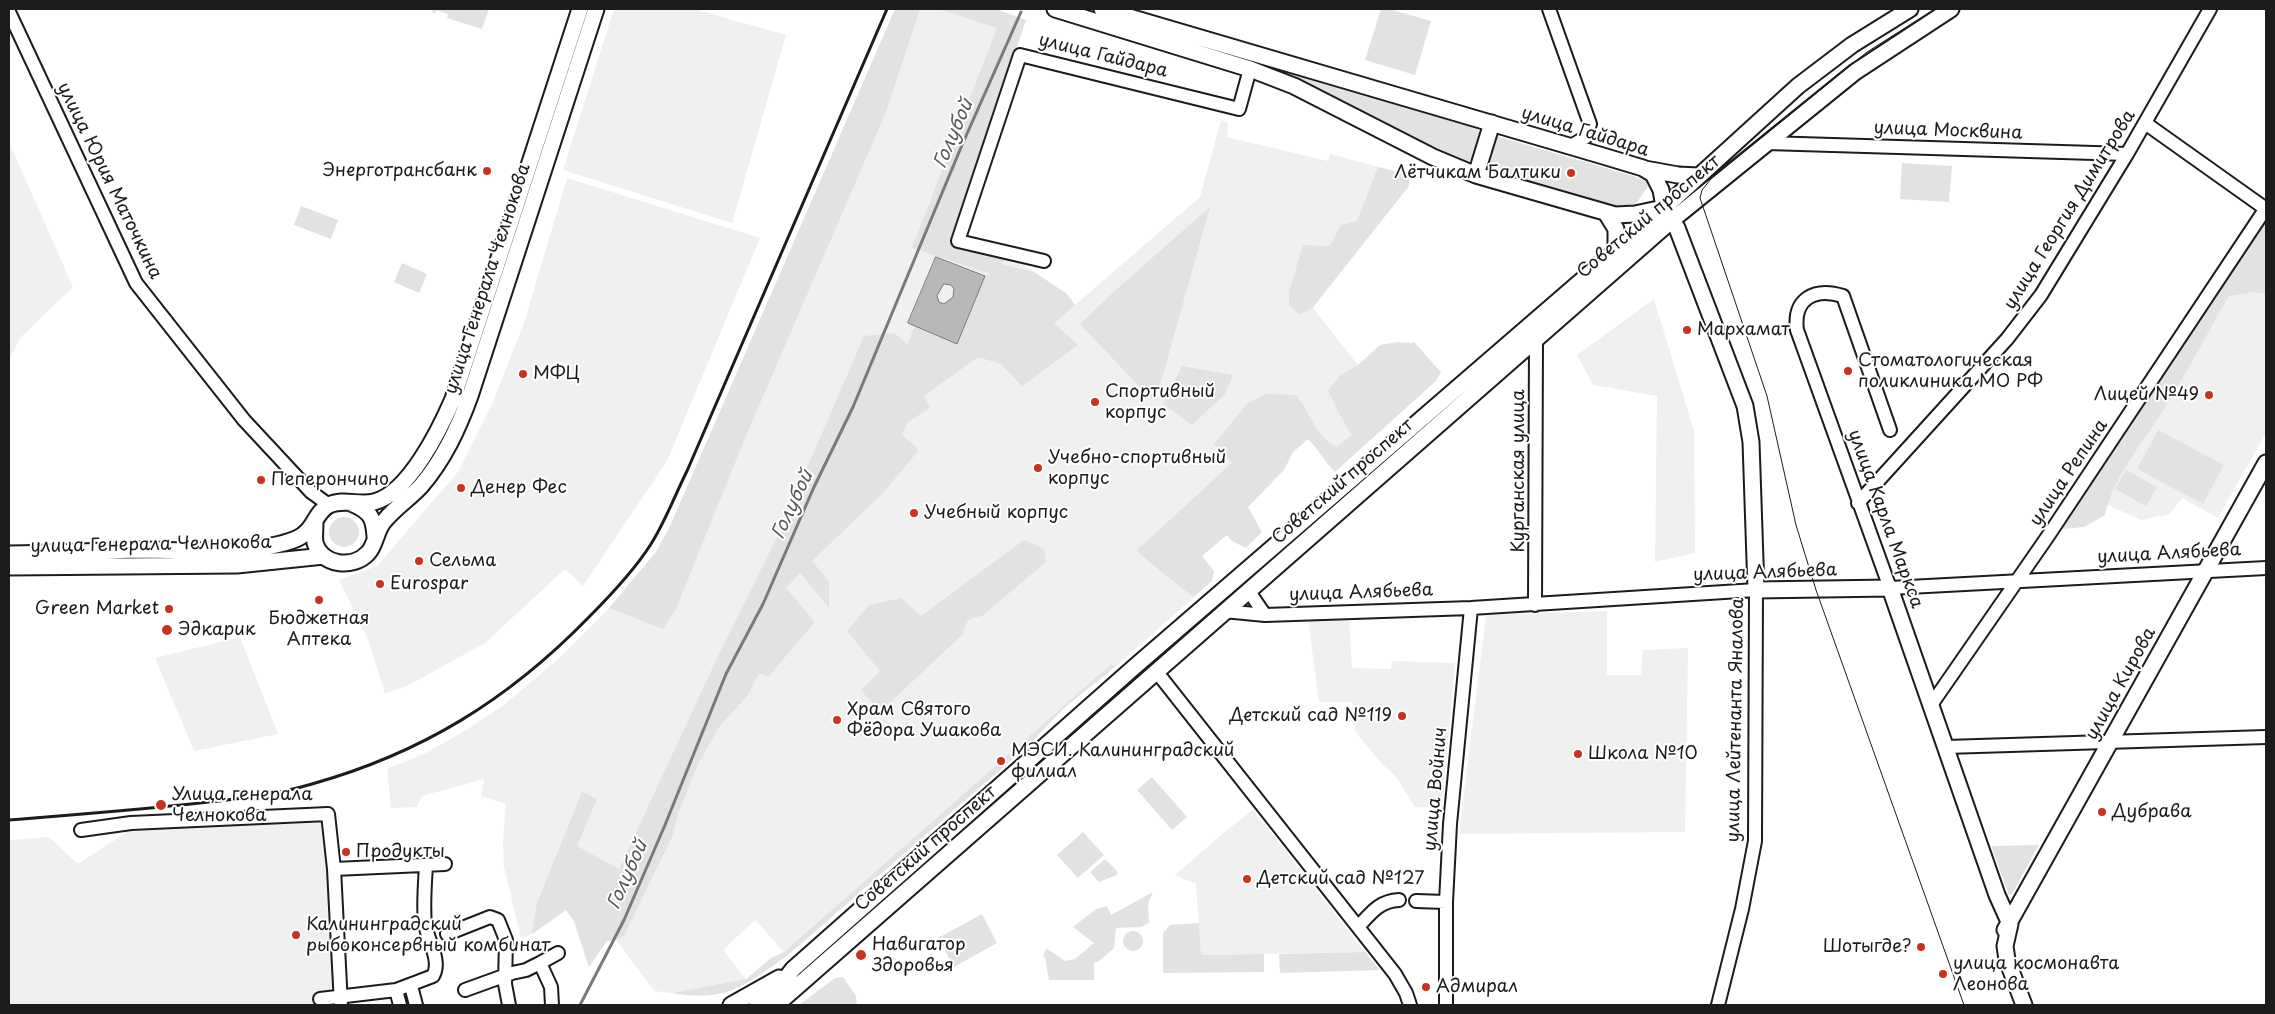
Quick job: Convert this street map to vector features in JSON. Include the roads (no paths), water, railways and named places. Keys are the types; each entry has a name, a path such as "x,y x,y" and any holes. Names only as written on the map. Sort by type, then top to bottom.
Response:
{"main road":[{"name":"улица Генерала Челнокова","path":"9,554 256,548 296,539 306,534 321,514 350,503 372,503 380,500 400,484 424,456 453,399 580,9"},
{"name":"улица Генерала Челнокова","path":"9,567 237,565 324,556 344,564 356,562 370,553 382,523 420,486 451,442 470,396 596,9"},
{"name":"улица Гайдара","path":"1055,9 1250,69 1294,86 1433,157 1476,175 1606,213 1626,215 1668,214 1662,190 1656,178 1643,168 1102,9"},
{"name":"Советский проспект","path":"776,1005 788,999 1156,671 1536,338 1668,214 1698,176 1822,66 1852,44 1910,9"},
{"name":"Советский проспект","path":"757,1005 780,986 793,969 1138,664 1616,251 1767,142 1863,66 1951,9"},
{"path":"1476,175 1492,123"},
{"path":"1643,168 1678,175 1698,176"},
{"path":"1606,213 1616,229 1616,251"},
{"name":"улица Лейтенанта Яналова","path":"1668,214 1677,228 1745,406 1751,442 1756,590"},
{"path":"486,299 487,310 492,312 498,310"},
{"name":"улица Кирова","path":"2010,924 2266,463"},
{"path":"350,503 366,510 374,524 375,538"},
{"path":"321,514 315,543 324,556"},
{"name":"улица Алябьева","path":"1756,590 1811,591 1890,588"},
{"name":"улица Карла Маркса","path":"1890,588 1997,895 2010,924"},
{"path":"2010,924 2004,931 2001,957 2017,1005"},
{"path":"2010,924 2005,946 2007,960 2024,1005"},
{"name":"Советский проспект","path":"730,1005 793,969"}],"street":[{"path":"1549,9 1590,124 1586,137 1571,146"},
{"name":"улица Георгия Димитрова","path":"1858,503 2007,339 2031,308 2128,154 2210,9"},
{"name":"улица Юрия Маточкина","path":"9,12 117,247 136,283 244,420 310,492 321,514"},
{"name":"улица Гайдара","path":"1044,261 958,241 1020,54 1239,109 1250,69"},
{"path":"2145,123 2266,209"},
{"name":"улица Москвина","path":"1767,142 2128,154"},
{"name":"улица Репина","path":"1931,705 2018,581 2266,209"},
{"name":"улица Карла Маркса","path":"1890,430 1843,296 1833,293 1814,294 1805,298 1800,304 1796,317 1797,330 1890,588"},
{"name":"Курганская улица","path":"1536,338 1536,605"},
{"name":"улица Алябьева","path":"1890,588 2266,568"},
{"name":"улица Алябьева","path":"1248,590 1265,615"},
{"name":"улица Алябьева","path":"1224,612 1265,615 1471,608 1756,590"},
{"name":"улица Лейтенанта Яналова","path":"1718,1005 1742,909 1755,841 1756,590"},
{"name":"улица Войнич","path":"1446,1004 1446,902 1450,824 1471,608"},
{"path":"1156,671 1395,974 1406,993 1410,1005"},
{"path":"1946,747 2266,736"},
{"path":"81,830 131,823 328,814 334,869 340,1001"},
{"path":"334,869 444,864"},
{"path":"320,999 340,1001 396,990 411,986 433,976 436,971 432,947 425,925 426,865"},
{"path":"1358,927 1379,904 1388,900 1399,900"},
{"path":"1416,901 1446,902"},
{"path":"447,934 490,918 498,920 506,940 505,976 510,1005"},
{"path":"464,990 526,970 558,953"},
{"path":"540,963 551,987 552,1005"},
{"path":"411,986 416,1005"},
{"path":"396,990 400,1005"}],"waterway":[{"name":"Голубой","path":"580,1005 624,920 726,674 763,604 814,487 853,407 962,145 1021,12"}],"tram line":[{"path":"1935,9 1867,52 1711,179 1702,190 1700,198 1767,396 1796,525 1816,590 1964,1005"}],"railway":[{"path":"9,820 228,800 270,794 312,784 390,757 427,739 495,698 558,647 621,583 637,564 661,527 887,9"}],"place":[{"name":"Энерготрансбанк","path":"487,171"},
{"name":"Лётчикам Балтики","path":"1571,173"},
{"name":"Мархамат","path":"1687,330"},
{"name":"Стоматологическая поликлиника МО РФ","path":"1848,371"},
{"name":"МФЦ","path":"523,374"},
{"name":"Лицей №49","path":"2209,395"},
{"name":"Спортивный корпус","path":"1095,402"},
{"name":"Учебно-спортивный корпус","path":"1038,468"},
{"name":"Пеперончино","path":"261,480"},
{"name":"Денер Фес","path":"461,488"},
{"name":"Учебный корпус","path":"914,513"},
{"name":"Сельма","path":"419,561"},
{"name":"Eurospar","path":"380,584"},
{"name":"Бюджетная Аптека","path":"319,600"},
{"name":"Green Market","path":"169,609"},
{"name":"Эдкарик","path":"167,630"},
{"name":"Детский сад №119","path":"1402,716"},
{"name":"Храм Святого Фёдора Ушакова","path":"837,720"},
{"name":"Школа №10","path":"1578,754"},
{"name":"МЭСИ. Калининградский филиал","path":"1001,761"},
{"name":"Улица генерала Челнокова","path":"161,805"},
{"name":"Дубрава","path":"2102,812"},
{"name":"Продукты","path":"346,852"},
{"name":"Детский сад №127","path":"1247,879"},
{"name":"Калининградский рыбоконсервный комбинат","path":"296,935"},
{"name":"Шотыгде?","path":"1921,947"},
{"name":"Навигатор Здоровья","path":"861,955"},
{"name":"улица космонавта Леонова","path":"1943,974"},
{"name":"Адмирал","path":"1426,987"}]}
